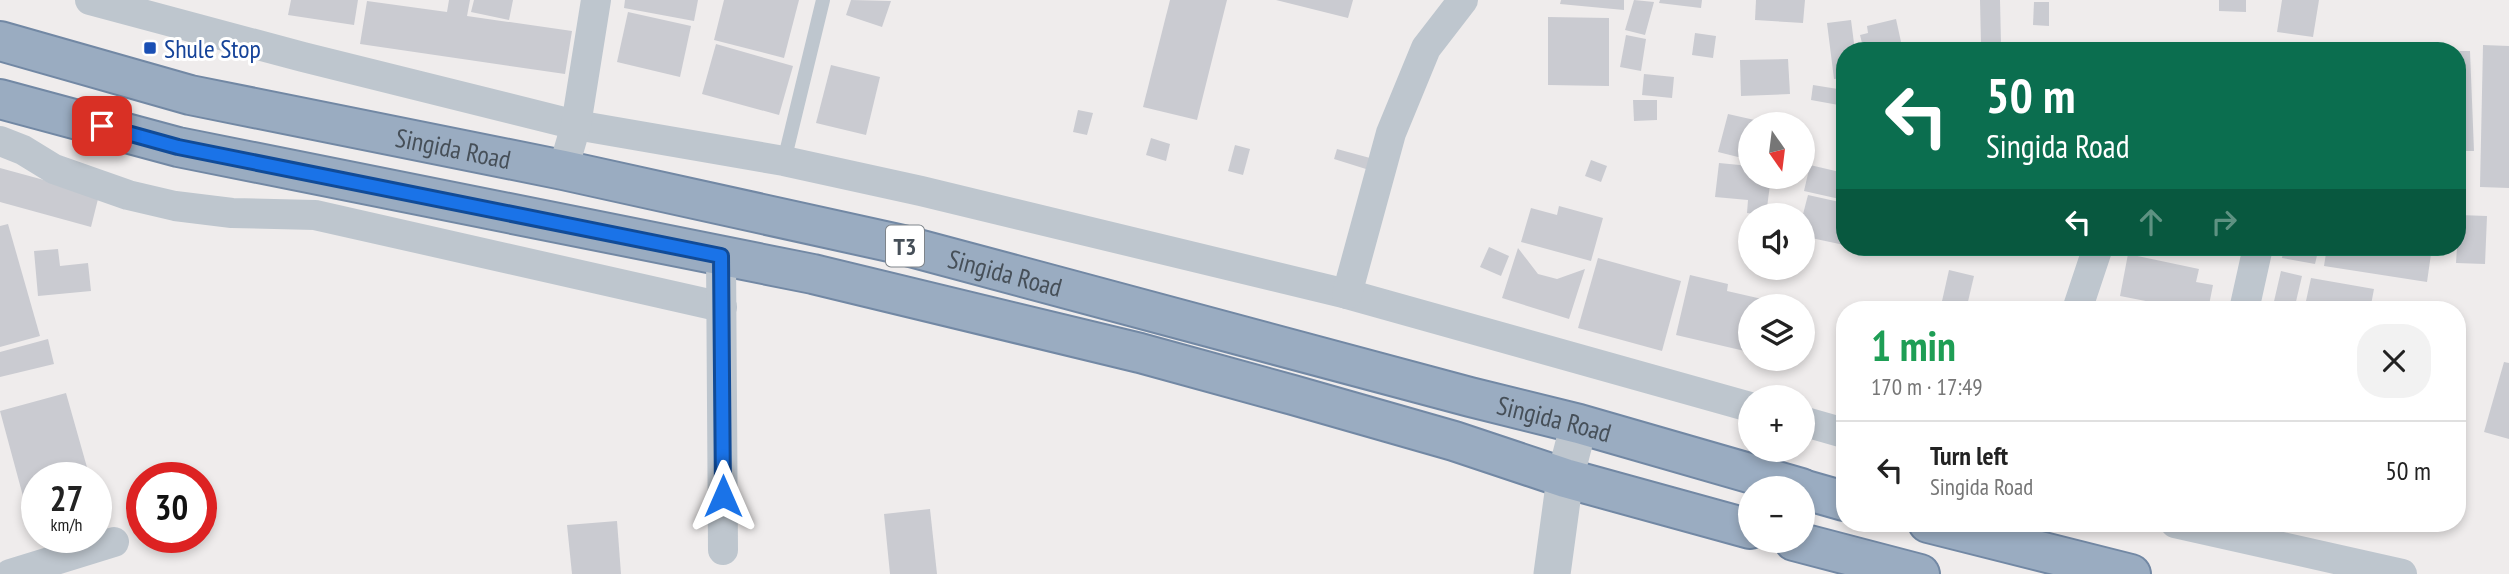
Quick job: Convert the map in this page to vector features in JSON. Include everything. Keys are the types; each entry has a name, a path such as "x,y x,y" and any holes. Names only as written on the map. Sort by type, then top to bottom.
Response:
{"highway":[{"name":"Singida Road","path":"0,41 190,95 563,170 903,245 1580,425 1760,476"},
{"name":"Singida Road","path":"0,99 178,147 813,274 1140,353 1454,442 1565,478 1738,526"},
{"name":"Singida Road","path":"1815,492 1836,499"},
{"path":"1964,532 2131,574"},
{"path":"1815,546 1920,574"}],"street":[{"path":"90,0 576,125 784,161 921,191 1347,294 1738,404"},
{"path":"563,170 576,125 596,0"},
{"path":"1347,294 1391,133 1426,48 1464,0"},
{"path":"0,141 23,150 54,169 128,195 175,206 232,213 315,215 722,307"},
{"path":"721,256 723,550"},
{"path":"2080,301 2095,256"},
{"path":"2246,301 2256,256"},
{"path":"1293,395 1307,352"},
{"path":"1552,574 1565,478 1580,425"},
{"path":"1815,425 1836,431"},
{"path":"2218,532 2402,574"},
{"path":"10,574 114,542"}],"lane":[{"path":"784,161 823,0"}],"building":[{"path":"291,0 358,0 354,25 288,15"},
{"path":"449,0 470,0 467,16 572,31 565,74 360,44 367,1 447,12"},
{"path":"474,0 513,0 509,20 471,12"},
{"path":"625,0 698,0 694,21 624,8"},
{"path":"724,0 799,0 784,58 714,40"},
{"path":"851,0 891,1 882,27 846,15"},
{"path":"1170,0 1227,0 1197,120 1143,107"},
{"path":"1276,0 1353,0 1348,18"},
{"path":"1561,0 1624,0 1624,10 1560,4"},
{"path":"1634,0 1654,2 1645,35 1625,30"},
{"path":"1660,0 1702,0 1701,8 1659,3"},
{"path":"1756,0 1805,0 1803,23 1755,20"},
{"path":"1980,0 2000,0 2001,42 1981,42"},
{"path":"2219,0 2246,0 2246,12 2219,11"},
{"path":"2282,0 2319,0 2313,37 2277,32"},
{"path":"2034,2 2049,2 2049,26 2033,25"},
{"path":"628,12 691,26 680,77 617,62"},
{"path":"1548,17 1609,18 1609,86 1548,85"},
{"path":"1896,19 1901,42 1862,42 1860,35 1868,33 1867,26"},
{"path":"1851,20 1854,42 1836,42 1836,79 1834,79 1827,23"},
{"path":"1695,33 1716,36 1713,58 1692,55"},
{"path":"1626,35 1646,39 1641,71 1620,67"},
{"path":"716,44 793,66 779,115 702,94"},
{"path":"2483,45 2509,46 2509,188 2480,187"},
{"path":"2466,51 2470,51 2474,151 2466,151"},
{"path":"1788,59 1790,94 1741,96 1740,60"},
{"path":"831,65 880,77 866,135 816,123"},
{"path":"1644,74 1674,77 1672,98 1642,95"},
{"path":"1813,85 1836,89 1836,105 1811,100"},
{"path":"1633,100 1657,100 1657,120 1634,121"},
{"path":"1078,110 1093,113 1087,135 1073,132"},
{"path":"1728,114 1738,116 1738,157 1718,152"},
{"path":"1151,138 1170,144 1166,161 1146,155"},
{"path":"1235,145 1250,149 1243,175 1228,171"},
{"path":"1337,149 1370,158 1366,169 1334,159"},
{"path":"1591,160 1607,166 1601,182 1585,176"},
{"path":"1719,163 1738,165 1738,189 1769,189 1768,203 1748,203 1748,200 1715,197"},
{"path":"1815,166 1836,171 1836,198 1804,191 1815,189"},
{"path":"0,168 99,195 91,227 0,202"},
{"path":"1808,195 1836,201 1836,243 1815,239 1815,203 1806,203"},
{"path":"1559,206 1603,218 1591,261 1521,242 1531,208 1557,215"},
{"path":"2466,215 2487,216 2485,264 2456,263 2456,256 2466,256"},
{"path":"8,224 40,336 0,347 0,226"},
{"path":"1489,247 1509,256 1501,276 1480,267"},
{"path":"1518,248 1538,274 1557,279 1585,269 1569,319 1502,298"},
{"path":"58,249 60,266 88,263 91,291 38,296 34,251"},
{"path":"2128,256 2199,269 2196,282 2213,285 2210,301 2146,301 2120,296"},
{"path":"2282,256 2317,256 2315,264"},
{"path":"2326,256 2431,256 2427,282 2324,266"},
{"path":"1598,258 1681,281 1662,351 1578,328"},
{"path":"1949,270 1974,276 1968,301 1942,301"},
{"path":"2281,271 2302,276 2296,301 2274,301"},
{"path":"1690,275 1728,284 1727,291 1740,294 1738,294 1738,349 1676,335"},
{"path":"2311,278 2374,289 2372,301 2306,301"},
{"path":"48,339 54,364 0,377 0,352"},
{"path":"2504,362 2509,363 2509,439 2484,432"},
{"path":"66,393 85,462 21,462 21,489 0,411"},
{"path":"930,509 937,574 890,574 884,514"},
{"path":"617,521 621,574 572,574 567,525"}],"place":[{"name":"Shule Stop","path":"150,48"}],"route":[{"path":"102,126 178,147 721,256 723,496"}]}
